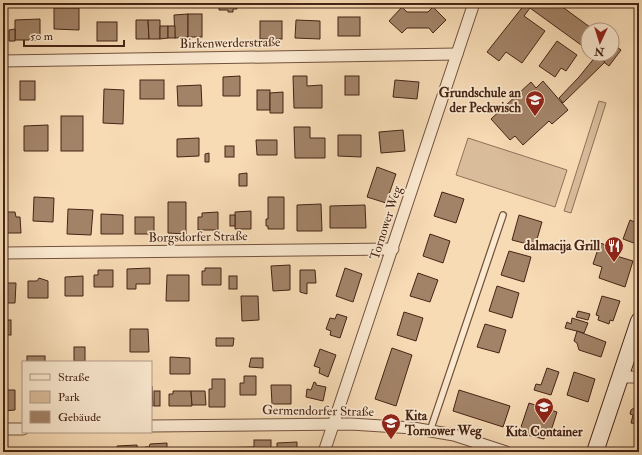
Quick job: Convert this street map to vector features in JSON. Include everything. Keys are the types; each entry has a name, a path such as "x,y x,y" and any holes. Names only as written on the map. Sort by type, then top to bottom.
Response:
{"main road":[{"path":"596,452 639,321"}],"street":[{"name":"Tornower Weg","path":"324,452 474,3"},
{"name":"Birkenwerderstraße","path":"3,61 457,54"},
{"name":"Borgsdorfer Straße","path":"3,254 392,249"},
{"path":"620,377 639,377"},
{"name":"Germendorfer Straße","path":"152,426 334,424 413,428 454,435 506,452"},
{"path":"3,429 22,428"}],"lane":[{"path":"430,431 503,215"}],"green space":[{"path":"599,101 606,103 571,213 564,211"},
{"path":"468,138 567,170 555,207 456,175"}],"building":[{"path":"219,3 237,3 237,9 233,9 233,12 228,12 228,10 219,10"},
{"path":"523,3 557,3 583,22 580,22 580,44 530,8 524,16 545,31 522,63 506,52 499,61 487,52 525,4"},
{"path":"402,7 407,12 428,12 433,7 446,20 433,33 429,28 407,28 402,33 389,21"},
{"path":"54,8 79,8 79,30 54,29"},
{"path":"188,14 188,37 175,38 174,15"},
{"path":"188,14 202,14 202,37 188,37"},
{"path":"338,17 360,17 360,36 338,36"},
{"path":"40,19 40,40 15,40 15,20"},
{"path":"136,20 148,20 149,39 136,39"},
{"path":"148,20 160,20 160,39 149,39"},
{"path":"296,20 320,21 320,39 295,38"},
{"path":"260,21 282,21 282,39 260,39"},
{"path":"97,22 117,22 117,41 97,41"},
{"path":"160,26 168,26 168,38 160,39"},
{"path":"168,26 175,26 175,38 168,38"},
{"path":"15,29 15,41 9,41 9,30"},
{"path":"557,41 577,55 566,71 561,68 555,77 539,66"},
{"path":"591,62 605,62 563,103 559,98"},
{"path":"604,62 612,62 609,66"},
{"path":"240,76 240,96 223,96 223,77"},
{"path":"293,76 307,76 307,86 322,85 322,108 294,108"},
{"path":"345,76 359,76 359,95 345,95"},
{"path":"140,80 164,80 164,99 140,99"},
{"path":"395,80 419,82 417,99 393,97"},
{"path":"20,81 35,81 35,100 20,100"},
{"path":"543,81 568,110 552,124 549,121 523,145 515,136 510,140 491,119 531,82 536,88"},
{"path":"201,85 202,106 178,106 177,86"},
{"path":"104,89 124,90 123,124 103,123"},
{"path":"257,90 270,90 270,110 257,110"},
{"path":"283,92 283,113 270,113 270,93"},
{"path":"61,116 83,116 83,151 61,151"},
{"path":"3,124 5,124 5,152 3,152"},
{"path":"48,125 48,151 24,151 24,126"},
{"path":"294,127 310,127 310,138 325,138 325,158 295,158"},
{"path":"403,130 405,151 381,153 379,132"},
{"path":"338,135 361,135 361,157 338,156"},
{"path":"199,138 199,156 177,157 177,139"},
{"path":"256,140 277,140 277,155 257,155"},
{"path":"225,146 234,146 234,157 225,157"},
{"path":"209,153 209,162 205,162 205,154"},
{"path":"377,167 396,174 386,203 367,197"},
{"path":"247,173 247,186 239,186 239,174"},
{"path":"442,192 464,199 456,223 434,216"},
{"path":"34,197 54,198 53,222 33,221"},
{"path":"268,197 284,197 284,229 268,229 268,226 266,226 266,219 268,219"},
{"path":"168,202 186,202 186,234 168,233"},
{"path":"321,204 322,231 297,231 297,205"},
{"path":"365,205 366,228 330,228 330,206"},
{"path":"68,209 93,210 91,235 67,234"},
{"path":"251,211 251,229 235,229 235,212"},
{"path":"4,212 15,212 16,217 20,217 21,233 4,233"},
{"path":"218,212 218,230 198,230 198,217 202,217 202,213"},
{"path":"101,214 123,215 123,234 101,234"},
{"path":"230,215 235,215 235,226 230,226"},
{"path":"519,215 542,222 535,246 512,240"},
{"path":"135,217 154,217 154,234 135,234"},
{"path":"630,220 639,224 639,245 623,239"},
{"path":"430,234 450,241 443,263 423,256"},
{"path":"600,243 612,247 610,254 633,261 625,287 599,278 602,267 593,264"},
{"path":"509,251 531,257 524,282 501,275"},
{"path":"290,265 290,290 273,291 271,266"},
{"path":"150,268 150,284 136,284 136,289 127,289 127,269"},
{"path":"205,268 221,268 221,285 202,285 202,271 205,271"},
{"path":"345,268 362,274 353,302 336,296"},
{"path":"98,270 113,270 113,287 94,287 94,275 98,275"},
{"path":"300,270 315,270 316,283 307,283 307,294 300,292"},
{"path":"418,273 438,280 430,302 410,296"},
{"path":"167,275 189,275 189,301 166,301"},
{"path":"83,276 83,296 65,296 65,277"},
{"path":"229,276 237,276 237,289 229,289"},
{"path":"39,278 48,281 48,298 28,298 28,281 37,281"},
{"path":"3,283 16,283 15,303 3,303"},
{"path":"497,286 519,293 512,318 489,311"},
{"path":"241,296 258,296 259,320 242,321"},
{"path":"602,296 620,301 613,321 610,320 609,324 598,320 599,316 596,315"},
{"path":"578,311 590,314 588,320 576,317"},
{"path":"404,312 423,318 416,341 397,335"},
{"path":"337,314 347,317 340,338 330,335 331,331 326,329 330,318 335,319"},
{"path":"572,318 588,323 584,333 565,328 567,322 571,324"},
{"path":"3,320 11,320 11,335 3,335"},
{"path":"485,324 506,330 499,353 477,347"},
{"path":"130,329 148,329 149,352 130,352"},
{"path":"577,331 606,342 601,357 579,350 577,343 574,341"},
{"path":"216,338 234,338 233,346 216,346"},
{"path":"74,347 85,347 85,361 74,361"},
{"path":"392,348 412,355 396,406 375,399"},
{"path":"320,349 336,355 328,377 319,373 320,368 314,366"},
{"path":"27,356 45,356 45,361 27,361"},
{"path":"170,357 190,358 190,374 170,374"},
{"path":"251,358 263,358 263,368 249,367"},
{"path":"547,368 559,372 551,395 534,390 536,384 541,385"},
{"path":"574,372 595,379 588,402 567,395"},
{"path":"244,376 256,376 256,395 240,395 240,383 244,383"},
{"path":"212,379 225,379 225,407 209,407 209,389 212,389"},
{"path":"314,382 316,385 326,387 323,401 306,397 307,389 311,390"},
{"path":"271,385 291,385 291,404 272,404"},
{"path":"3,390 15,390 15,410 3,411"},
{"path":"459,390 510,406 503,427 453,411"},
{"path":"154,391 160,391 160,406 154,406"},
{"path":"173,391 191,391 192,406 169,406 169,394 173,394"},
{"path":"191,391 205,391 206,405 192,405"},
{"path":"529,403 557,412 551,431 547,430 544,439 519,433"},
{"path":"634,408 639,408 639,424 631,423 633,415 630,414 631,410"},
{"path":"254,440 271,440 271,452 254,452"},
{"path":"297,442 297,452 277,452 277,443"},
{"path":"167,443 167,452 145,452 145,447 149,447 150,444"},
{"path":"137,445 138,452 117,452 117,446"},
{"path":"254,447 254,452 215,452 215,448"},
{"path":"64,448 64,452 40,452 40,449"},
{"path":"623,449 639,449 639,452 623,452"},
{"path":"5,450 27,450 27,452 5,452"}],"place":[{"name":"Grundschule an der Peckwisch","path":"535,117"},
{"name":"dalmacija Grill","path":"614,263"},
{"name":"Kita Container","path":"544,424"},
{"name":"Kita Tornower Weg","path":"391,440"}]}
